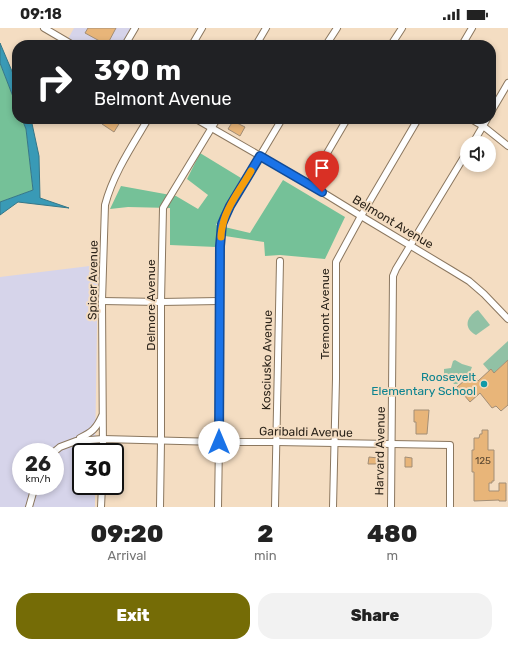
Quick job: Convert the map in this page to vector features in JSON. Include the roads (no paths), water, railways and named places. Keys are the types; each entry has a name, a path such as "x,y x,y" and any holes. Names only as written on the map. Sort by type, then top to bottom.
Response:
{"street":[{"path":"44,28 64,40"},
{"path":"128,40 135,28"},
{"path":"195,40 202,28"},
{"path":"259,40 266,28"},
{"path":"329,40 336,28"},
{"path":"394,40 402,28"},
{"path":"465,40 472,28"},
{"path":"496,103 508,82"},
{"name":"Spicer Avenue","path":"103,440 102,301 106,205 113,181 145,124"},
{"name":"Belmont Avenue","path":"205,124 309,184 451,270 484,294 508,319"},
{"name":"Delmore Avenue","path":"160,507 163,208 214,124"},
{"path":"218,507 219,301 222,224 230,206 279,124"},
{"path":"309,184 344,124"},
{"name":"Tremont Avenue","path":"333,507 336,379 336,262 415,124"},
{"path":"480,124 508,146"},
{"path":"477,136 483,126"},
{"name":"Harvard Avenue","path":"391,507 393,276 460,164"},
{"name":"Kosciusko Avenue","path":"275,507 280,261"},
{"path":"102,301 219,301"},
{"path":"64,446 94,430 103,415"},
{"name":"Garibaldi Avenue","path":"76,441 161,440 450,445 450,507"},
{"path":"29,507 32,495"},
{"path":"101,507 102,495"}],"water":[{"path":"0,43 12,71 12,94 0,63"},
{"path":"24,124 32,124 39,156 40,198 69,208 18,202 0,215 0,202 33,190 26,129"}],"place":[{"name":"Roosevelt Elementary School","path":"484,384"}]}
